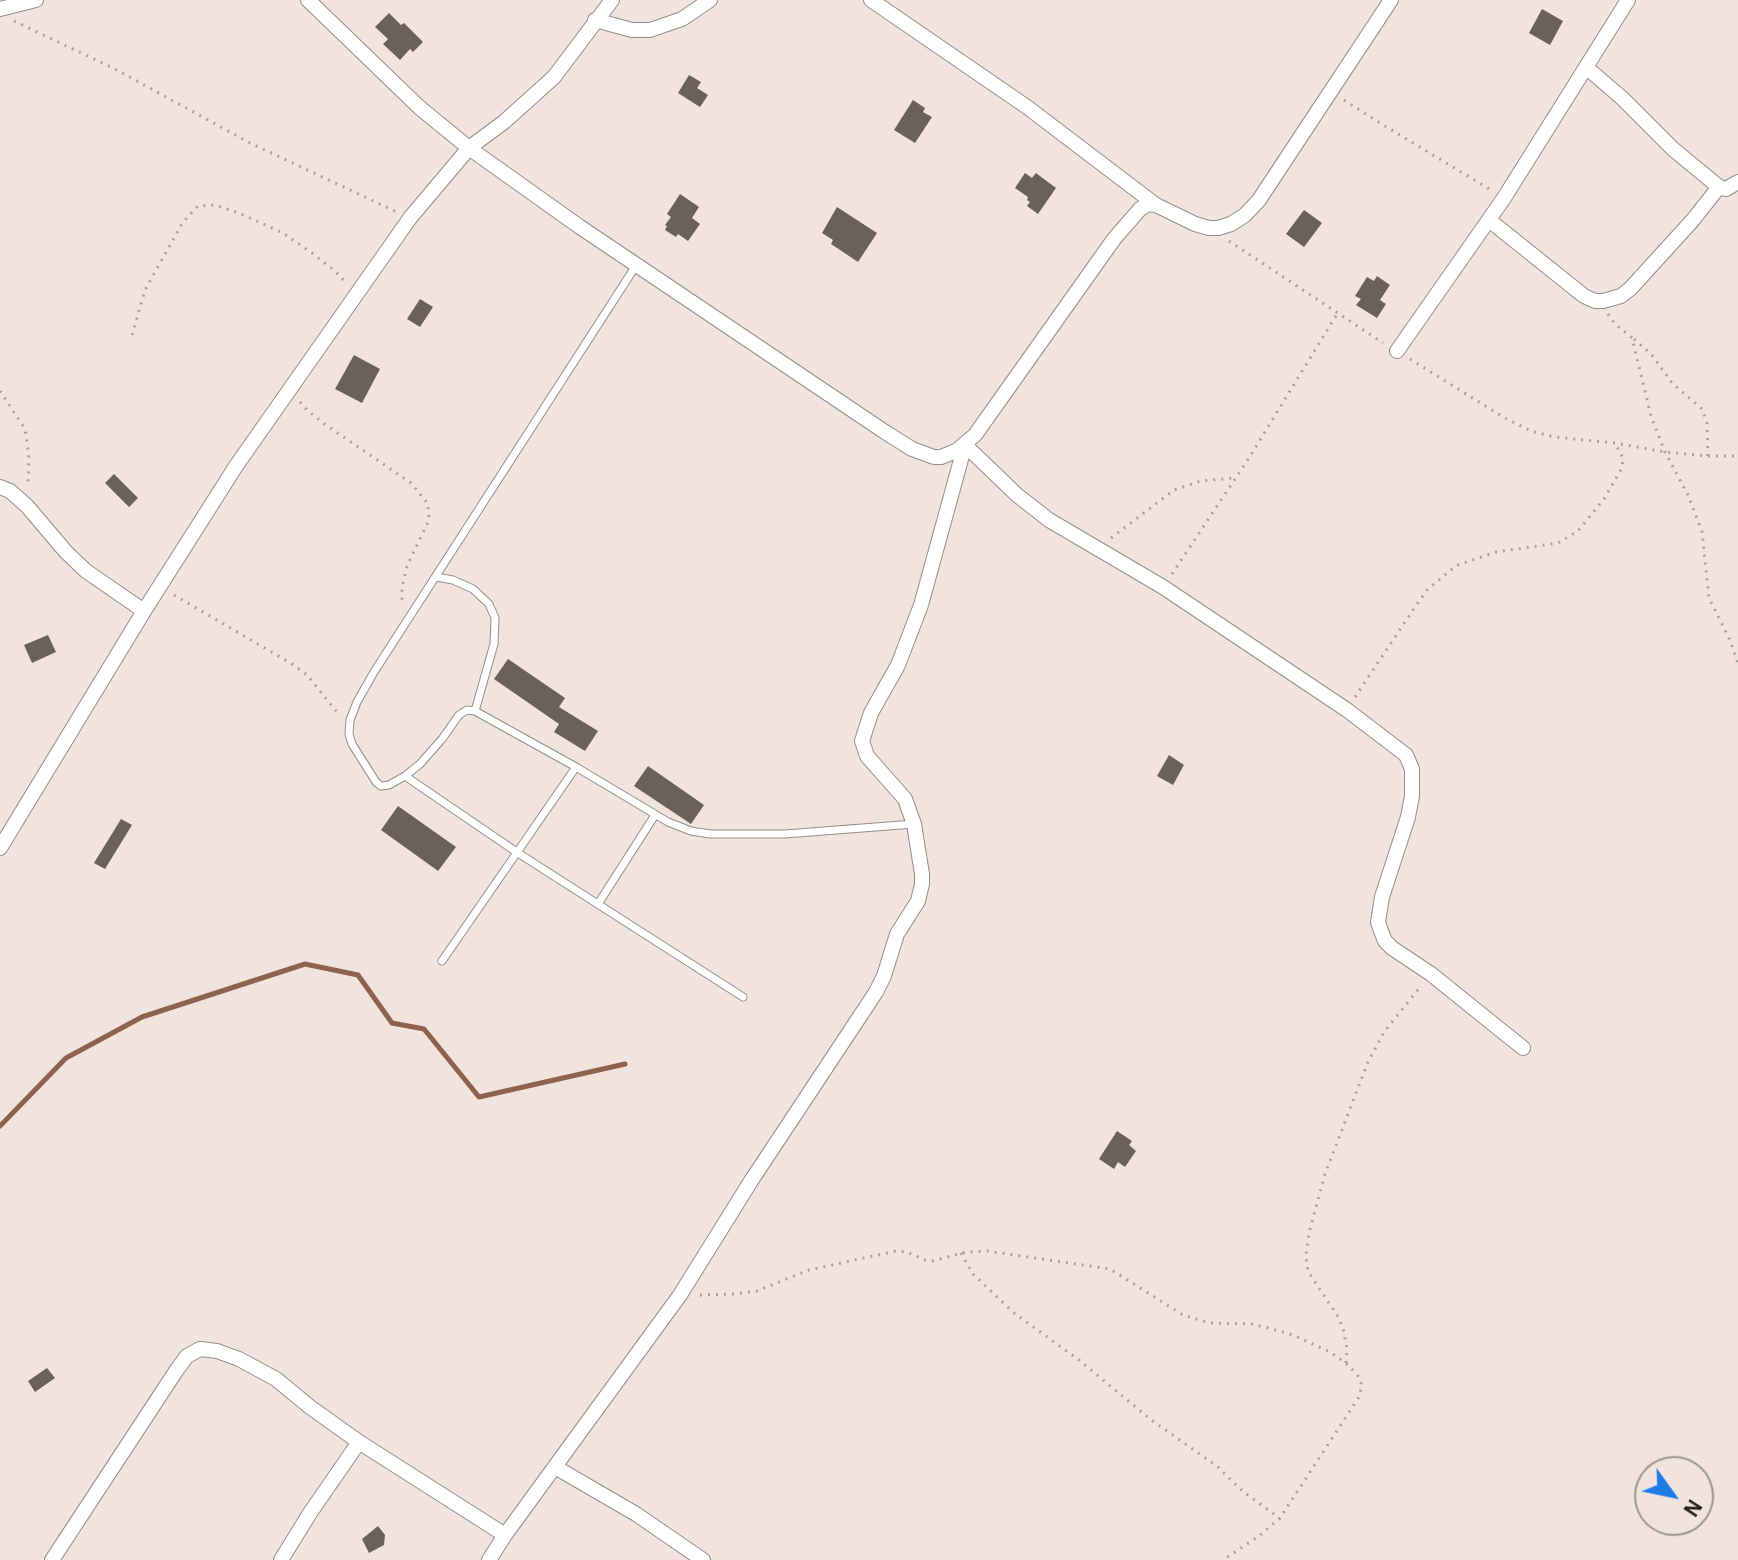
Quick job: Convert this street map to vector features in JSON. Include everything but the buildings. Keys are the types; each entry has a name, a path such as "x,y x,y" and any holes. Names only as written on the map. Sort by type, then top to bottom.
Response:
{"street":[{"path":"0,9 36,0"},
{"path":"308,0 420,108 469,148 580,227 912,449 926,455 941,457 965,445 987,420 1114,239 1140,209 1148,204 1156,205"},
{"path":"0,848 236,466 410,218 469,148 504,122 554,77 612,0"},
{"path":"595,20 632,30 650,30 682,19 710,0"},
{"path":"871,0 1027,107 1156,205 1209,228 1231,224 1252,207 1391,0"},
{"path":"1397,351 1504,198 1628,0"},
{"path":"1587,68 1673,149 1719,187 1726,189 1738,182"},
{"path":"1489,220 1584,296 1603,301 1621,296 1630,289 1719,187"},
{"path":"965,445 1017,495 1049,520 1163,587 1400,749 1410,761 1412,796 1382,897 1378,922 1385,941 1523,1048"},
{"path":"489,1560 680,1295 876,992 897,934 916,906 921,893 922,874 914,824 905,799 870,761 862,741 871,713 898,665 921,605 965,445"},
{"path":"0,487 10,491 27,506 86,571 144,611"},
{"path":"52,1560 176,1371 187,1356 200,1349 217,1351 276,1379 359,1442 505,1535"},
{"path":"284,1558 310,1513 359,1442"},
{"path":"555,1467 636,1514 703,1560"}],"lane":[{"path":"637,264 362,692 349,728 352,744 376,782 385,786 405,776 430,753 459,715 467,710 475,711 681,828 710,834 833,831 914,824"},
{"path":"436,577 473,589 489,604 495,618 494,644 475,711"},
{"path":"442,961 576,767"},
{"path":"405,776 518,853 743,997"},
{"path":"598,904 655,815"}],"path":[{"path":"14,21 115,69 261,149 410,218"},
{"path":"1331,91 1504,198"},
{"path":"132,335 145,290 169,244 188,216 203,205 215,205 239,213 283,233 335,271 357,295"},
{"path":"1209,228 1337,314 1503,417 1531,431 1665,452 1738,456"},
{"path":"1603,301 1611,319 1652,355 1672,383 1702,409 1708,428 1708,456"},
{"path":"1163,587 1337,314"},
{"path":"1631,337 1651,416 1702,532 1708,596 1738,664"},
{"path":"289,390 323,423 411,483 428,504 429,520 411,556 402,588 406,622"},
{"path":"0,391 28,439 27,506"},
{"path":"1347,710 1427,590 1444,575 1458,565 1486,555 1558,543 1578,531 1604,499 1622,468 1623,458 1615,443"},
{"path":"1098,548 1174,490 1201,481 1235,478"},
{"path":"160,586 307,675 349,728"},
{"path":"1346,1363 1343,1328 1307,1267 1312,1217 1338,1136 1368,1062 1384,1032 1431,974"},
{"path":"680,1295 757,1291 809,1270 902,1250 932,1261 973,1250 987,1251 1110,1269 1183,1315 1210,1323 1265,1327 1293,1335 1330,1352 1358,1376 1361,1382 1359,1397 1280,1518 1223,1560"},
{"path":"961,1253 973,1274 1014,1313 1178,1440 1218,1467 1240,1489 1280,1518"}],"waterway":[{"path":"0,1126 66,1058 142,1017 305,964 358,975 392,1023 424,1029 479,1097 625,1064"}]}
